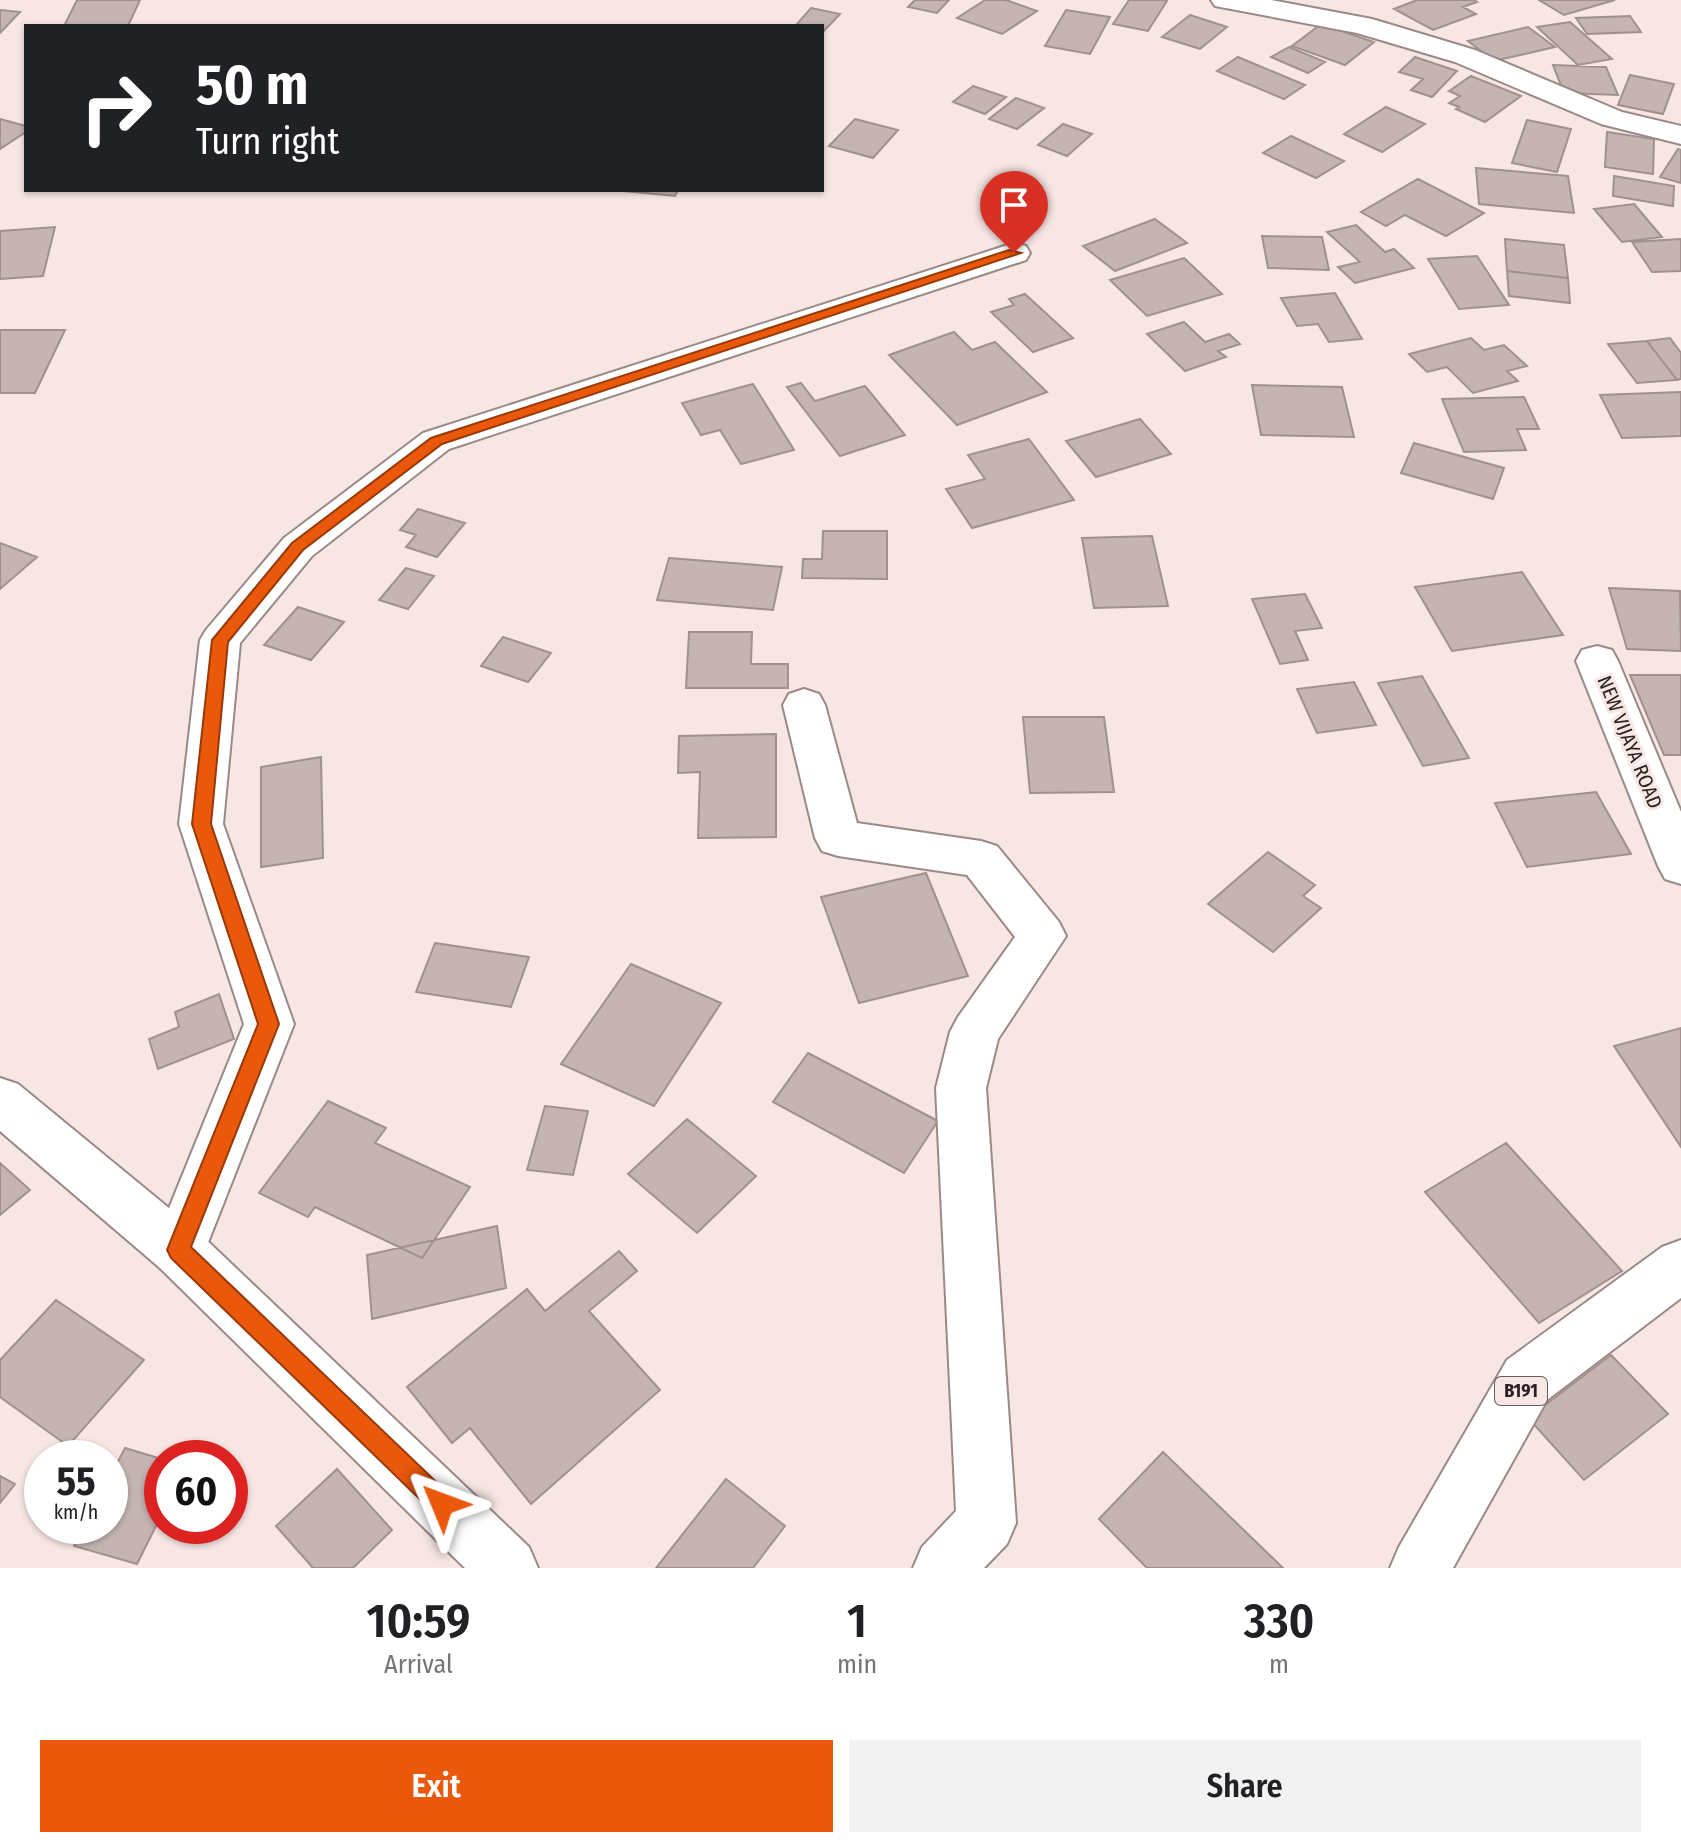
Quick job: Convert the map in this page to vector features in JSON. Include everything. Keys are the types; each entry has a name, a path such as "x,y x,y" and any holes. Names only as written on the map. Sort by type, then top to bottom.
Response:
{"street":[{"path":"1225,0 1361,12 1612,118 1681,135"},
{"path":"179,1250 269,1024 201,824 220,640 298,547 436,441 1014,253"},
{"name":"NEW VIJAYA ROAD","path":"1597,661 1681,866"},
{"path":"804,705 838,838 981,859 1042,936 975,1032 961,1088 986,1523 943,1568"},
{"path":"0,1100 179,1250 508,1568"},
{"name":"B191","path":"1420,1568 1527,1380 1681,1265"}],"building":[{"path":"77,0 140,0 129,24 65,24"},
{"path":"915,0 949,0 937,13 908,7"},
{"path":"985,0 1006,0 1037,11 1002,34 957,18"},
{"path":"1129,0 1167,1 1148,31 1113,24"},
{"path":"1417,0 1474,0 1477,2 1463,7 1476,14 1433,30 1394,9"},
{"path":"1539,0 1615,0 1564,15"},
{"path":"811,8 840,14 824,31 824,24 797,24"},
{"path":"0,10 20,12 0,33"},
{"path":"1066,10 1110,17 1090,54 1045,46"},
{"path":"1190,15 1227,27 1200,49 1162,37"},
{"path":"1630,16 1641,32 1587,34 1576,18"},
{"path":"1570,22 1612,59 1578,65 1537,27"},
{"path":"1321,24 1374,42 1345,65 1292,46"},
{"path":"1528,27 1555,47 1494,61 1468,41"},
{"path":"1289,47 1325,62 1308,73 1271,57"},
{"path":"1238,57 1305,85 1284,99 1217,71"},
{"path":"1415,57 1457,71 1432,97 1411,90 1423,79 1399,72"},
{"path":"1553,65 1606,67 1618,95 1564,93"},
{"path":"1630,75 1674,84 1663,114 1618,105"},
{"path":"1471,76 1521,96 1485,122 1449,103 1460,96 1449,91"},
{"path":"973,86 1006,97 985,114 953,102"},
{"path":"1016,98 1044,108 1017,129 989,119"},
{"path":"1386,107 1425,124 1382,152 1344,134"},
{"path":"0,119 24,125 24,133 0,149"},
{"path":"855,119 898,130 873,158 829,146"},
{"path":"1527,120 1571,129 1557,172 1512,163"},
{"path":"1063,124 1092,134 1067,156 1038,145"},
{"path":"1607,132 1654,139 1653,174 1605,167"},
{"path":"1291,136 1344,161 1316,178 1263,153"},
{"path":"1678,149 1681,150 1681,183 1660,177"},
{"path":"1476,168 1568,176 1574,213 1479,204"},
{"path":"1614,176 1674,186 1673,206 1613,196"},
{"path":"1418,179 1484,213 1446,236 1405,215 1386,226 1361,212"},
{"path":"634,192 677,192 675,196"},
{"path":"1634,204 1662,237 1622,242 1594,209"},
{"path":"1155,219 1187,243 1115,271 1083,246"},
{"path":"1356,225 1385,252 1394,249 1414,268 1355,283 1338,267 1360,262 1327,232"},
{"path":"55,227 43,276 0,279 0,231"},
{"path":"1262,236 1322,237 1329,270 1268,268"},
{"path":"1505,239 1564,245 1568,278 1507,271"},
{"path":"1681,239 1681,271 1652,272 1632,242"},
{"path":"1477,256 1509,305 1459,309 1428,259"},
{"path":"1184,258 1222,294 1147,316 1110,280"},
{"path":"1507,271 1568,278 1570,303 1509,296"},
{"path":"1335,293 1362,339 1329,342 1318,324 1297,326 1281,298"},
{"path":"1025,294 1073,338 1033,352 991,312 1014,305 1009,299"},
{"path":"1184,322 1205,342 1229,334 1240,344 1218,351 1226,357 1185,371 1147,334"},
{"path":"0,330 65,330 35,393 0,393"},
{"path":"954,332 972,350 995,342 1047,392 957,425 889,355"},
{"path":"1471,338 1484,350 1504,345 1527,366 1507,371 1518,381 1473,393 1447,367 1427,372 1409,354"},
{"path":"1670,338 1681,353 1681,379 1677,380 1647,341"},
{"path":"1647,341 1677,380 1637,383 1608,344"},
{"path":"801,383 815,401 865,386 905,435 840,456 787,387"},
{"path":"753,384 794,450 741,464 720,430 701,435 682,403"},
{"path":"1252,385 1342,387 1354,437 1261,435"},
{"path":"1681,392 1681,436 1622,438 1600,395"},
{"path":"1524,397 1539,429 1517,429 1526,450 1464,452 1442,399"},
{"path":"1140,419 1171,454 1096,477 1066,441"},
{"path":"1029,439 1074,500 972,528 946,489 985,479 968,455"},
{"path":"1414,443 1504,468 1493,499 1401,473"},
{"path":"418,509 465,523 437,557 406,547 416,535 400,530"},
{"path":"823,531 887,531 887,579 802,578 803,559 822,559"},
{"path":"1152,536 1168,606 1094,608 1082,538"},
{"path":"0,543 37,557 0,589"},
{"path":"669,558 782,567 773,610 657,600"},
{"path":"406,568 434,576 408,609 379,600"},
{"path":"1522,572 1563,635 1452,651 1415,587"},
{"path":"1609,588 1680,591 1681,651 1627,649"},
{"path":"1305,594 1322,628 1295,631 1308,660 1280,664 1252,599"},
{"path":"298,607 344,622 311,660 264,645"},
{"path":"689,632 752,632 751,664 788,664 788,688 686,688"},
{"path":"503,637 551,653 528,682 481,666"},
{"path":"1630,675 1681,675 1681,755 1664,755"},
{"path":"1422,676 1469,758 1423,766 1378,683"},
{"path":"1354,682 1376,725 1317,733 1297,689"},
{"path":"1023,717 1104,717 1114,792 1030,793"},
{"path":"776,734 776,837 698,838 700,772 678,773 679,736"},
{"path":"321,757 323,858 261,867 261,767"},
{"path":"1596,792 1631,854 1527,867 1495,803"},
{"path":"1268,852 1315,885 1303,896 1321,908 1273,952 1208,904"},
{"path":"926,873 968,976 859,1003 821,897"},
{"path":"435,943 529,957 511,1007 416,992"},
{"path":"631,964 721,1003 654,1106 561,1064"},
{"path":"219,994 234,1039 158,1069 149,1039 179,1027 175,1012"},
{"path":"1681,1028 1681,1147 1614,1046"},
{"path":"808,1053 938,1121 904,1173 773,1102"},
{"path":"328,1101 386,1128 375,1143 470,1187 422,1258 315,1207 308,1217 259,1193"},
{"path":"545,1106 588,1111 573,1175 527,1170"},
{"path":"687,1119 756,1176 697,1233 628,1174"},
{"path":"1506,1143 1622,1271 1539,1323 1425,1192"},
{"path":"0,1163 30,1190 0,1215"},
{"path":"497,1226 506,1288 372,1319 367,1255"},
{"path":"619,1251 637,1271 589,1311 660,1390 531,1504 470,1428 452,1443 407,1387 527,1289 545,1311"},
{"path":"56,1300 144,1360 73,1440 60,1440 0,1397 0,1360"},
{"path":"1611,1355 1668,1414 1584,1480 1528,1418"},
{"path":"128,1449 144,1454 144,1544 147,1544 137,1564 74,1546 128,1544"},
{"path":"1163,1452 1283,1568 1147,1568 1099,1519"},
{"path":"337,1469 392,1530 353,1568 313,1568 276,1526"},
{"path":"0,1476 15,1484 0,1503"},
{"path":"726,1479 785,1526 753,1568 656,1568"}],"route":[{"path":"442,1504 179,1250 269,1024 201,824 220,640 298,547 436,441 1014,253"}]}
